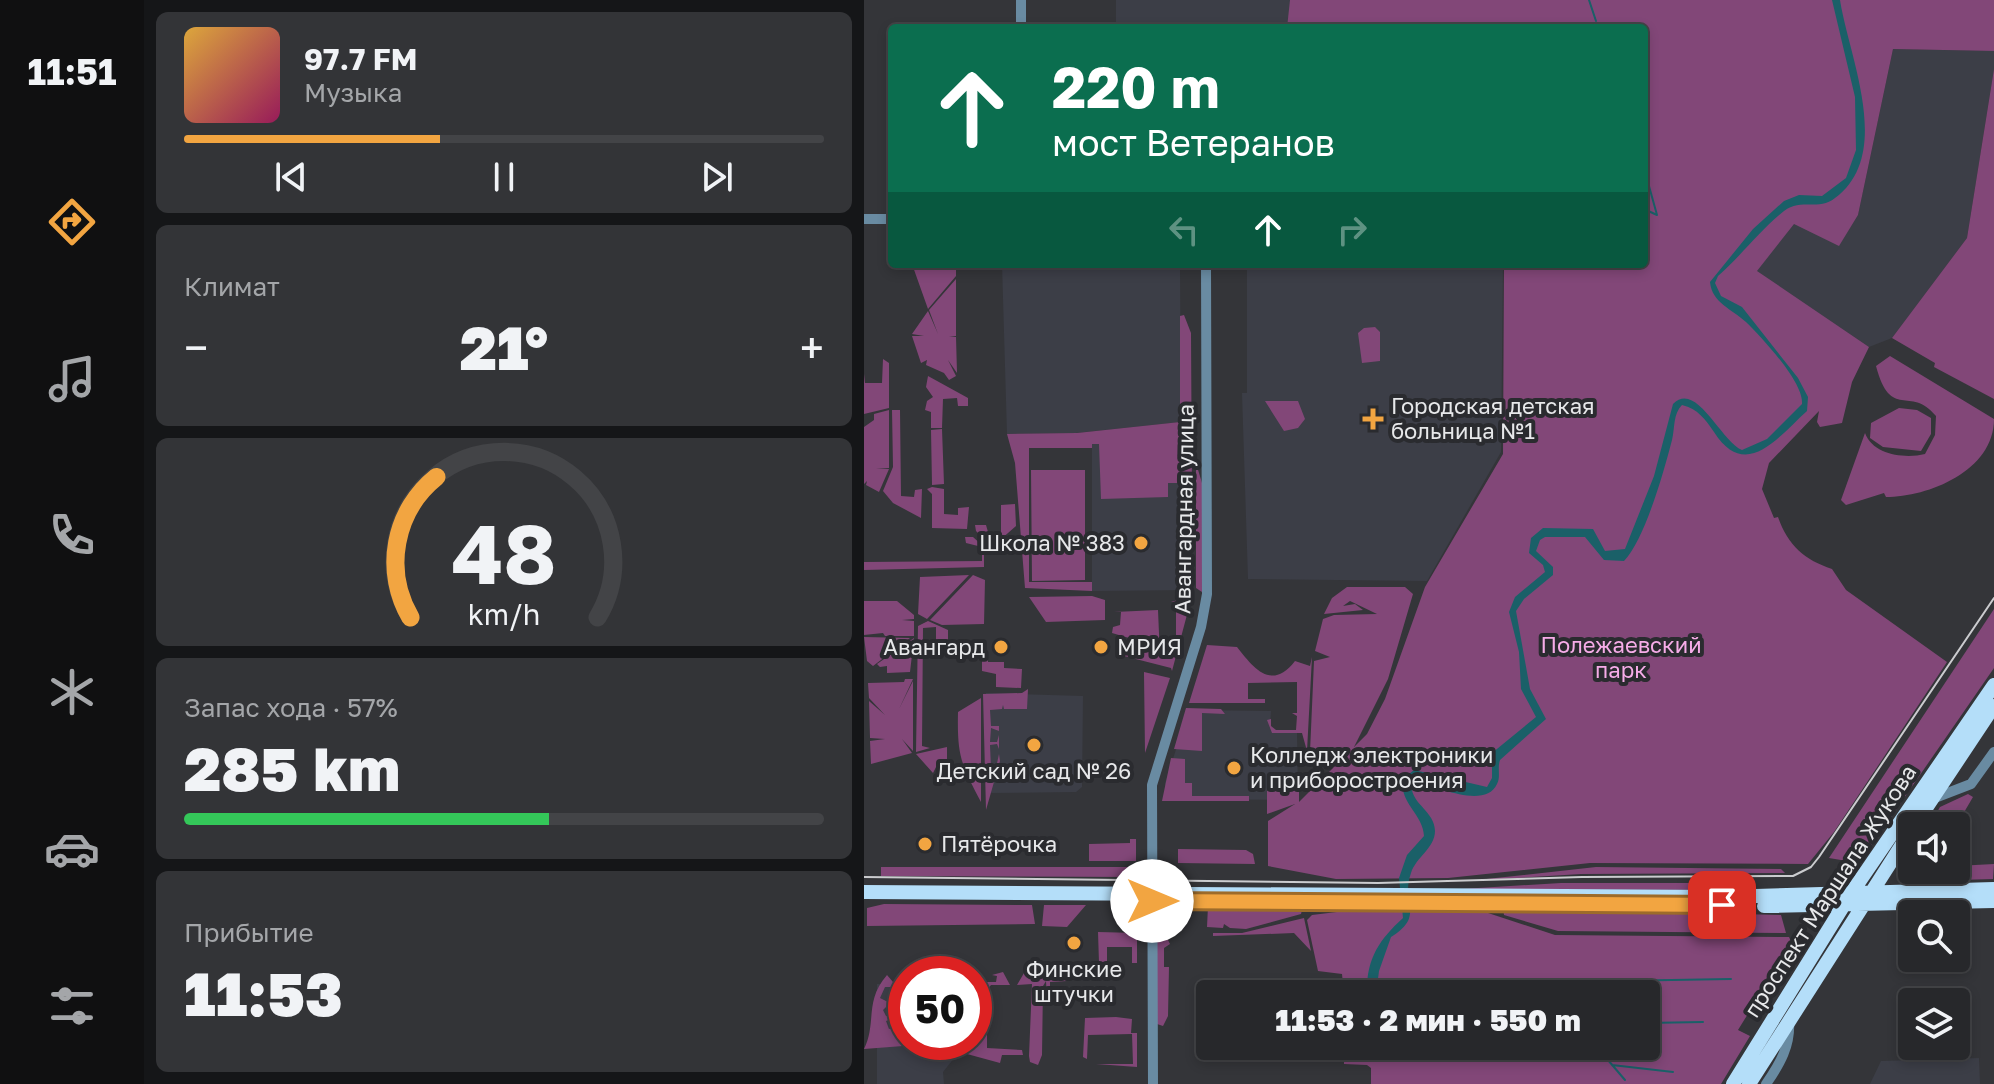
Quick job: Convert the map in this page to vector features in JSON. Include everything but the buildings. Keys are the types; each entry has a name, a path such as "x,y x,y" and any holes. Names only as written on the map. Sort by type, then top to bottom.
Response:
{"main road":[{"name":"проспект Маршала Жукова","path":"1733,1084 1846,900 1994,685"},
{"name":"проспект Маршала Жукова","path":"1923,812 1994,706"},
{"name":"проспект Маршала Жукова","path":"1749,1084 1898,850"},
{"path":"1865,900 1994,889"},
{"path":"864,892 1381,899 1994,901"},
{"path":"864,900 1152,897"}],"street":[{"path":"1021,0 1021,24"},
{"path":"864,219 888,219"},
{"name":"Авангардная улица","path":"1153,1084 1152,785 1201,627 1207,594 1206,268"},
{"path":"1932,799 1971,784 1994,752"},
{"path":"1766,1084 1783,1055 1790,1034 1789,1020"}],"shaded area":[{"path":"1116,0 1301,0 1301,24 1116,24"},
{"path":"1893,49 1994,51 1994,69 1967,238 1892,338 1869,347 1756,271 1794,223 1839,245 1858,215"},
{"path":"1002,268 1180,268 1181,422 1076,433 1007,434"},
{"name":"Городская детская больница №1","path":"1247,268 1503,268 1501,452 1427,581 1248,579 1242,393 1247,393"},
{"name":"Школа № 383","path":"1092,444 1190,444 1191,590 1092,591"},
{"name":"Детский сад № 26","path":"986,693 1083,696 1082,787 1076,792 986,793"},
{"name":"Колледж электроники и приборостроения","path":"1189,710 1271,711 1270,726 1275,731 1297,732 1298,800 1165,799 1165,783"},
{"path":"877,984 888,984 888,1060 953,1060 943,1072 944,1084 877,1084"},
{"path":"1979,1058 1980,1084 1870,1084 1881,1061"}],"green space":[{"name":"Полежаевский парк","path":"1290,0 1994,0 1994,51 1893,49 1858,215 1839,246 1794,224 1757,271 1869,347 1852,382 1842,423 1820,427 1817,422 1819,411 1769,463 1762,489 1774,518 1778,517 1792,544 1814,561 1832,569 1846,590 1947,662 1834,832 1808,864 1590,863 1448,878 1336,879 1268,866 1268,821 1295,804 1267,814 1267,791 1299,788 1299,802 1339,762 1324,764 1310,752 1314,661 1330,657 1315,651 1323,619 1334,615 1377,614 1350,601 1343,606 1355,604 1363,610 1324,614 1332,598 1347,587 1405,587 1413,594 1388,679 1354,747 1367,734 1385,699 1425,587 1503,454 1504,268 1648,268 1648,24 1287,24"},
{"path":"1994,69 1994,399 1934,367 1935,363 1892,338 1967,238"},
{"path":"913,268 956,268 956,276 928,309"},
{"path":"956,279 956,336 949,337 956,337 957,373 948,360 956,376 949,380 944,373 926,365 927,360 921,363 912,336 924,336 912,334 928,311 938,334 929,310"},
{"path":"1184,315 1191,333 1192,500 1189,483 1168,483 1168,497 1101,499 1099,444 1092,444 1092,448 1029,448 1029,582 1092,582 1092,591 1025,588 1015,463 1007,434 1077,433 1180,422 1180,316"},
{"path":"1375,327 1380,332 1380,361 1362,363 1358,333 1364,328"},
{"path":"1890,356 1994,419 1991,437 1971,467 1939,486 1903,496 1886,497 1884,493 1846,505 1841,500 1865,433 1882,451 1908,456 1925,454 1935,435 1936,416 1927,407 1895,398 1882,383 1876,366"},
{"path":"883,359 889,363 889,408 864,414 864,374 865,383 882,383"},
{"path":"928,376 968,398 968,406 958,406 957,398 943,399 942,428 931,428 931,412 925,410 927,401 933,397 926,387"},
{"path":"1265,401 1298,401 1305,419 1298,428 1284,431"},
{"path":"1899,408 1917,410 1931,418 1931,434 1921,451 1883,447 1870,438 1871,423"},
{"path":"889,410 889,468 876,468 889,469 879,492 866,485 867,481 864,484 864,427 874,420 874,414"},
{"path":"892,410 900,410 901,496 914,497 915,490 922,489 921,518 893,503 883,491 893,467"},
{"path":"942,429 944,484 932,485 931,430"},
{"path":"1196,463 1202,483 1202,592 1196,588"},
{"path":"1031,470 1085,470 1085,580 1032,581"},
{"path":"927,489 944,489 944,514 958,515 958,508 969,507 967,529 932,528 932,494"},
{"path":"1015,504 1016,526 992,547 976,531 975,525 986,525 988,532 1001,532 1001,505"},
{"path":"965,537 973,537 984,547 984,567 864,570 864,562 982,561 982,547 966,543"},
{"path":"969,575 927,619 918,614 920,577"},
{"path":"973,575 985,580 984,624 942,625 930,620"},
{"path":"1092,596 1105,600 1105,620 1046,622 1029,597"},
{"path":"1192,596 1176,656 1176,602 1171,602"},
{"path":"864,601 897,601 914,615 914,619 902,620 914,621 914,636 864,635"},
{"path":"1994,609 1994,668 1859,863 1829,858"},
{"path":"1158,610 1160,657 1176,657 1172,671 1171,668 1124,656 1122,650 1137,641 1134,636 1129,638 1112,633 1113,627 1120,625 1121,612 1114,612"},
{"path":"928,621 948,630 948,642 936,642 936,627 923,628 922,746 930,748 916,752 918,626"},
{"path":"864,637 910,638 873,666 867,661"},
{"path":"914,638 910,672 887,673 887,666 877,664"},
{"path":"1207,645 1237,647 1256,668 1270,675 1278,675 1295,661 1310,666 1312,657 1307,751 1302,733 1272,733 1267,720 1271,719 1271,726 1276,730 1296,730 1297,716 1292,713 1297,713 1297,682 1248,683 1248,699 1265,699 1265,703 1189,703"},
{"path":"982,652 988,652 988,662 1004,662 1004,668 1022,669 1021,688 996,687 996,674 982,671"},
{"path":"1144,674 1170,678 1145,753"},
{"path":"905,679 913,679 899,709 913,681 913,751 902,739 912,753 871,764 870,741 885,739 870,738 869,701 885,715 869,698 868,683 904,682"},
{"path":"1028,689 1027,709 1004,709 1003,705 1002,709 990,710 991,726 999,726 999,731 991,728 990,742 997,742 999,735 999,749 997,744 990,745 991,768 996,768 999,754 1000,761 986,810 983,694 1022,693"},
{"path":"981,698 981,802 962,759 958,712"},
{"path":"1186,708 1221,709 1225,714 1202,713 1202,751 1174,749"},
{"path":"947,747 947,763 957,779 944,778 942,768 936,767 933,773 916,754"},
{"path":"1171,758 1185,759 1185,783 1192,783 1192,796 1249,796 1249,801 1162,801"},
{"path":"1968,794 1973,797 1964,812 1937,812 1940,807"},
{"path":"1130,839 1136,839 1136,861 1089,861 1089,844 1130,843"},
{"path":"1178,849 1246,850 1253,854 1255,864 1178,863"},
{"path":"1994,864 1993,879 1970,880 1970,865"},
{"path":"881,867 1136,867 1136,877 881,876"},
{"path":"1596,867 1781,869 1785,873 1581,874 1468,881"},
{"path":"1561,883 1721,883 1724,890 1462,889"},
{"path":"884,904 1032,905 1035,924 867,926 867,908"},
{"path":"1044,905 1086,905 1067,927 1042,926"},
{"path":"1208,906 1303,906 1301,914 1246,929 1230,928 1224,924 1223,928 1207,927"},
{"path":"1503,908 1781,915 1786,933 1558,931 1504,915"},
{"path":"1345,911 1482,911 1555,935 1789,937 1794,948 1778,979 1759,996 1738,1030 1750,1036 1721,1084 1371,1084 1371,1068 1344,1064 1344,1060 1660,1060 1660,980 1343,980 1342,974 1318,971 1307,920 1312,915"},
{"path":"1304,918 1311,951 1294,933 1213,936 1213,933 1242,933"},
{"path":"1098,932 1137,933 1137,963 1132,963 1132,947 1107,947 1107,963 1099,963"},
{"path":"1157,934 1167,938 1170,944 1164,948 1164,967 1169,967 1168,1016 1163,1026 1157,1024"},
{"path":"1003,972 1010,985 992,985 997,976 992,975"},
{"path":"1024,973 1046,973 1046,980 1047,975 1067,981 1050,982 1050,1000 1047,1000 1046,981 1043,986 1042,1055 1038,1065 1030,1062 1029,1056 1032,984 1017,985"},
{"path":"887,975 888,987 885,987 880,998 888,1002 883,1010 888,1016 888,1047 864,1049 873,1003"},
{"path":"1085,1018 1132,1019 1131,1033 1137,1033 1137,1067 1096,1064 1133,1064 1132,1034 1088,1035 1087,1059 1083,1057"},
{"path":"992,1048 1022,1050 1023,1055 1002,1055 1000,1063 989,1060 992,1060"}],"water":[{"path":"1832,0 1840,0 1863,104 1865,131 1862,157 1853,179 1829,202 1797,205 1784,211 1718,276 1715,283 1721,296 1742,307 1798,378 1808,397 1807,411 1773,442 1750,454 1726,447 1701,415 1682,405 1653,504 1632,551 1624,561 1604,560 1585,537 1545,537 1540,540 1536,551 1553,567 1553,575 1524,599 1516,611 1530,689 1546,719 1500,760 1498,781 1491,791 1483,795 1449,792 1420,781 1412,782 1414,796 1434,824 1434,837 1411,873 1408,884 1410,915 1407,922 1391,937 1378,980 1367,980 1376,951 1403,918 1399,878 1407,855 1424,836 1423,828 1404,794 1404,778 1414,770 1487,787 1492,778 1492,753 1536,717 1521,689 1519,652 1509,612 1515,597 1545,572 1543,565 1529,553 1531,538 1543,528 1593,529 1605,551 1625,549 1654,476 1673,404 1682,399 1699,405 1742,450 1767,439 1802,404 1796,384 1780,360 1746,322 1714,295 1710,282 1753,229 1784,201 1799,195 1822,196 1846,178 1856,150 1855,97"}],"waterway":[{"path":"1589,0 1596,21"},
{"path":"1648,182 1657,215 1648,211"},
{"path":"1660,980 1731,979"},
{"path":"1660,1023 1703,1022"},
{"path":"1608,1060 1625,1080"},
{"path":"1612,1065 1673,1072"}],"tram line":[{"path":"864,877 1378,883 1582,877 1793,876 1811,867 1819,857 1994,598"}],"place":[{"name":"Городская детская больница №1","path":"1373,419"},
{"name":"Школа № 383","path":"1141,543"},
{"name":"Авангард","path":"1001,647"},
{"name":"МРИЯ","path":"1101,647"},
{"name":"Детский сад № 26","path":"1034,745"},
{"name":"Колледж электроники и приборостроения","path":"1234,768"},
{"name":"Пятёрочка","path":"925,844"},
{"name":"Финские штучки","path":"1074,943"}],"route":[{"path":"1152,901 1722,905"}]}
